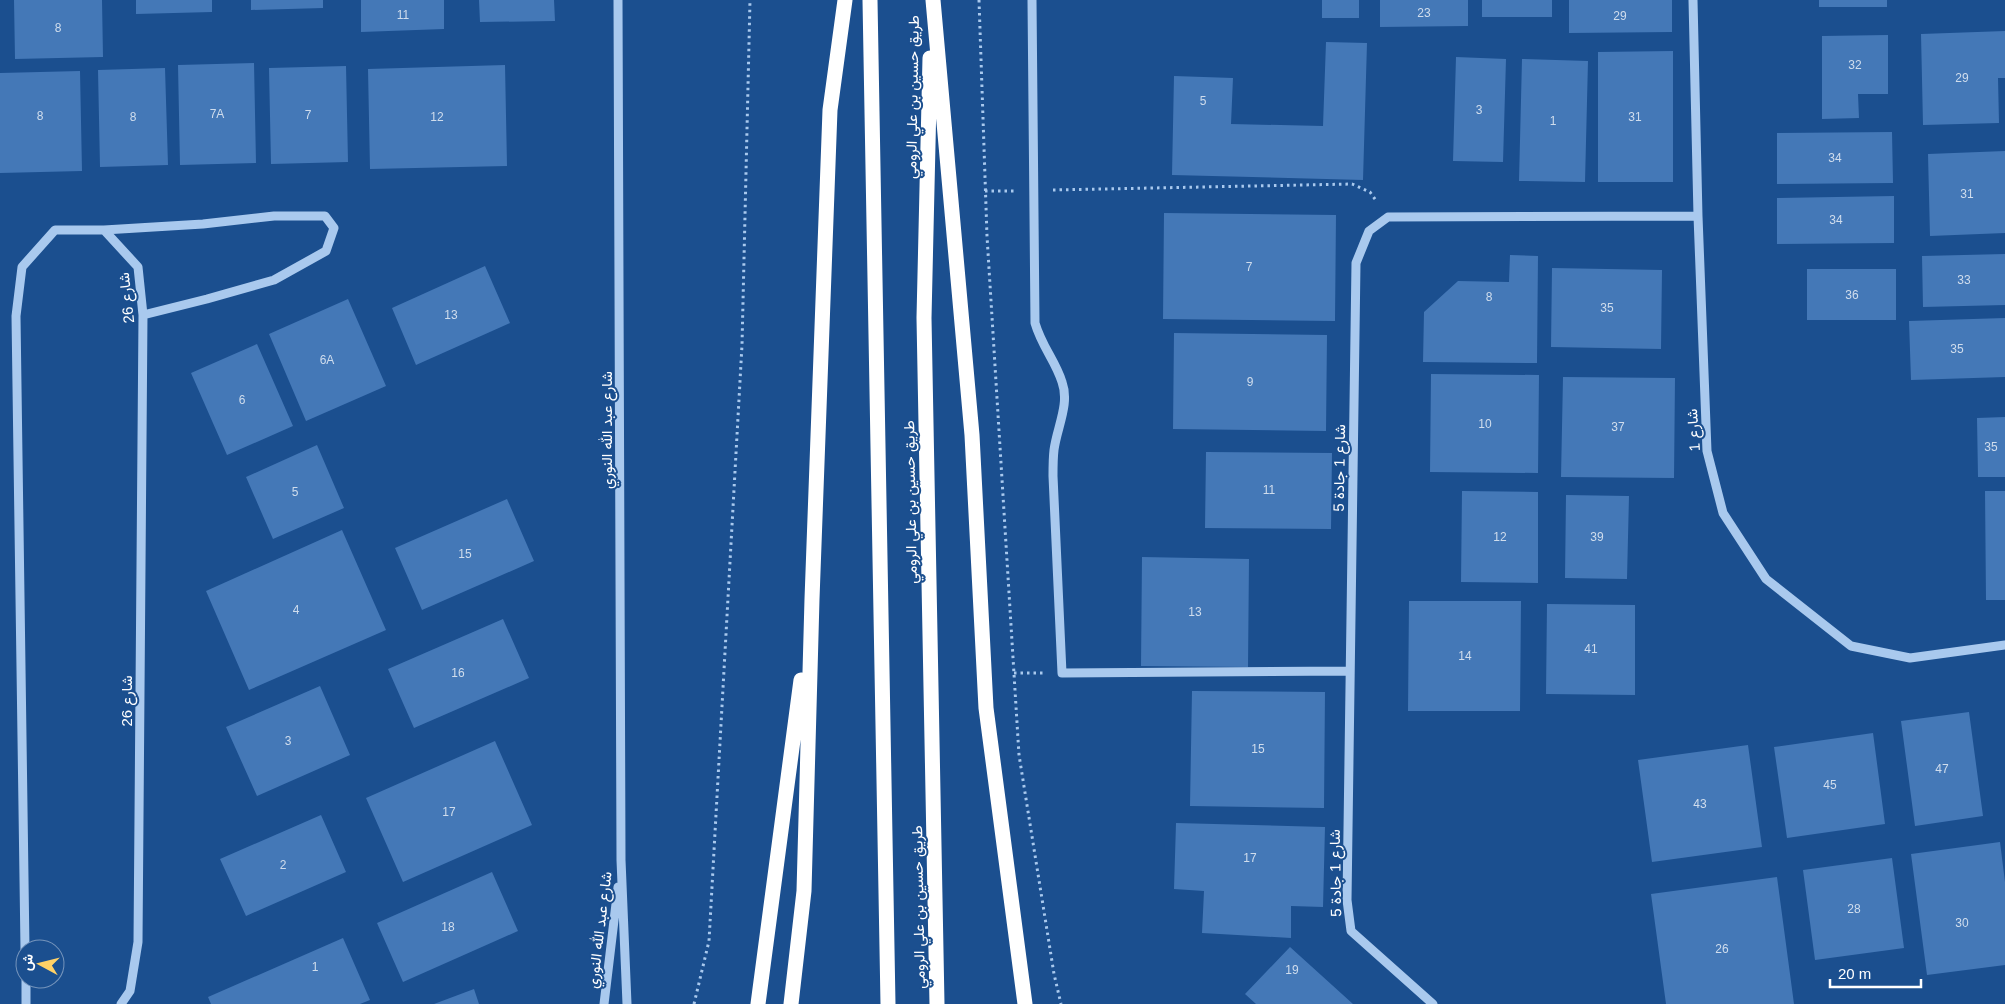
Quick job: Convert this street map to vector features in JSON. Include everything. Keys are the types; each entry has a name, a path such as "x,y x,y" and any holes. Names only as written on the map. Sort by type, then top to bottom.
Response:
{"highway":[{"path":"791,1004 804,892 812,599 830,110 845,0"},
{"name":"طريق حسين بن علي الرومي","path":"870,0 888,1004"},
{"path":"932,0 972,435 986,708 1025,1000"},
{"name":"طريق حسين بن علي الرومي","path":"932,0 924,318 937,1004"},
{"path":"758,1004 812,599"}],"street":[{"name":"شارع عبد الله النوري","path":"618,0 621,860 627,1004"},
{"path":"1032,0 1035,323 1039,338 1063,383 1065,403 1054,449 1052,476 1062,673 1350,670"},
{"name":"شارع 1","path":"1693,0 1698,216 1707,451 1724,514 1766,579 1851,646 1910,658 2005,645"},
{"path":"26,939 16,316 22,267 55,230 104,230 203,224 274,216 325,216 334,228 326,251 274,280 207,300 143,314"},
{"path":"1388,217 1698,216"},
{"name":"شارع 1 جادة 5","path":"1388,217 1369,232 1356,263 1348,900 1351,931 1433,1004"},
{"name":"شارع 26","path":"104,230 138,267 143,314 138,942 130,992 120,1004"},
{"name":"شارع عبد الله النوري","path":"604,1004 621,860"},
{"path":"26,989 26,1004"}],"path":[{"path":"694,1004 710,931 742,345 750,0"},
{"path":"979,0 985,192 1019,755 1054,974 1061,1004"},
{"path":"985,192 1352,184 1370,192 1388,217"},
{"path":"1014,673 1062,673"}],"building":[{"path":"14,0 102,0 103,57 15,59"},
{"path":"136,0 212,0 212,12 136,14"},
{"path":"251,0 323,0 323,8 251,10"},
{"path":"361,0 444,0 444,29 361,32"},
{"path":"479,0 554,0 555,21 480,22"},
{"path":"1322,0 1359,0 1359,18 1322,18"},
{"path":"1380,0 1468,0 1468,26 1380,27"},
{"path":"1482,0 1552,0 1552,17 1482,17"},
{"path":"1569,0 1672,0 1672,32 1569,33"},
{"path":"1819,0 1887,0 1887,7 1819,7"},
{"path":"2005,31 2005,78 1998,78 1999,123 1923,125 1921,34"},
{"path":"1888,35 1888,94 1858,94 1859,118 1822,119 1822,36"},
{"path":"1326,42 1367,43 1363,180 1172,175 1174,76 1233,78 1231,124 1323,126"},
{"path":"1673,51 1673,182 1598,182 1598,52"},
{"path":"1456,57 1506,59 1503,162 1453,161"},
{"path":"1522,59 1588,61 1585,182 1519,181"},
{"path":"254,63 256,163 180,165 178,65"},
{"path":"505,65 507,166 370,169 368,69"},
{"path":"346,66 348,162 271,164 269,68"},
{"path":"165,68 168,165 100,167 98,70"},
{"path":"80,71 82,171 0,173 0,73"},
{"path":"1892,132 1893,183 1777,184 1777,133"},
{"path":"2005,151 2005,233 1930,236 1928,154"},
{"path":"1894,196 1894,243 1777,244 1777,198"},
{"path":"1164,213 1336,215 1335,321 1163,319"},
{"path":"2005,254 2005,305 1923,307 1922,256"},
{"path":"1510,255 1538,256 1537,363 1423,362 1424,312 1458,281 1509,282"},
{"path":"485,266 510,323 416,365 392,308"},
{"path":"1552,268 1662,270 1661,349 1551,347"},
{"path":"1807,269 1896,269 1896,320 1807,320"},
{"path":"348,299 386,386 306,421 269,334"},
{"path":"2005,318 2005,377 1911,380 1909,321"},
{"path":"1174,333 1327,335 1326,431 1173,429"},
{"path":"257,344 293,426 227,455 191,373"},
{"path":"1431,374 1539,375 1538,473 1430,472"},
{"path":"1563,377 1675,378 1674,478 1561,477"},
{"path":"2005,417 2005,477 1978,477 1977,418"},
{"path":"317,445 344,508 273,539 246,477"},
{"path":"1206,452 1332,453 1331,529 1205,528"},
{"path":"1462,491 1538,492 1538,583 1461,582"},
{"path":"1985,491 2005,491 2005,600 1986,600"},
{"path":"1566,495 1629,496 1627,579 1565,578"},
{"path":"507,499 534,561 422,610 395,548"},
{"path":"342,530 386,630 249,690 206,591"},
{"path":"1142,557 1249,559 1248,667 1141,666"},
{"path":"1409,601 1521,601 1520,711 1408,711"},
{"path":"1547,604 1635,605 1635,695 1546,694"},
{"path":"503,619 529,678 414,728 388,669"},
{"path":"320,686 350,755 257,796 226,727"},
{"path":"1192,691 1325,692 1324,808 1190,806"},
{"path":"1969,712 1983,816 1915,826 1901,721"},
{"path":"1873,733 1885,824 1787,838 1774,747"},
{"path":"495,741 532,825 403,882 366,798"},
{"path":"1748,745 1762,847 1652,862 1638,760"},
{"path":"321,815 346,872 246,916 220,859"},
{"path":"1176,823 1325,827 1323,907 1291,906 1291,938 1202,933 1204,891 1174,889"},
{"path":"2000,842 2005,882 2005,965 1927,975 1911,854"},
{"path":"1892,858 1904,948 1815,960 1803,870"},
{"path":"492,872 518,931 403,982 377,923"},
{"path":"1777,877 1794,1004 1666,1004 1651,894"},
{"path":"343,938 370,1000 360,1004 211,1004 208,997"},
{"path":"1290,947 1353,1004 1256,1004 1245,994"},
{"path":"474,989 479,1004 434,1004"}]}
